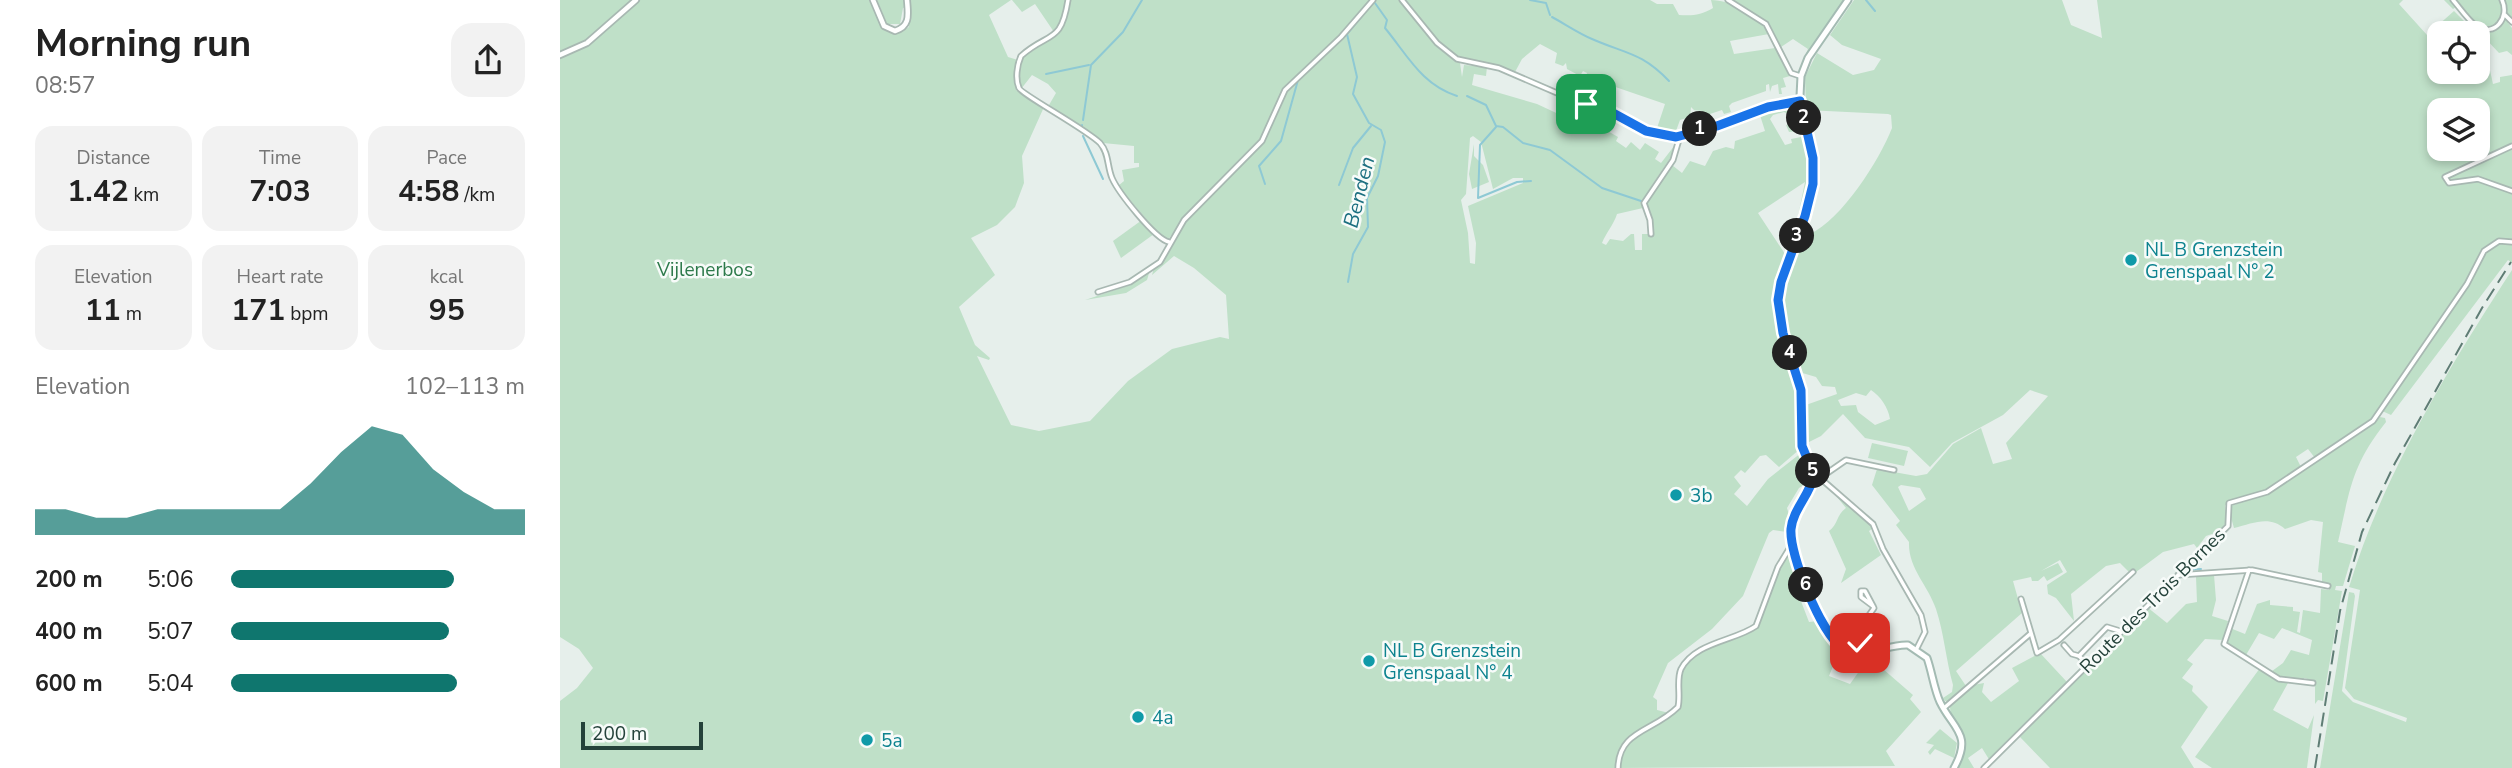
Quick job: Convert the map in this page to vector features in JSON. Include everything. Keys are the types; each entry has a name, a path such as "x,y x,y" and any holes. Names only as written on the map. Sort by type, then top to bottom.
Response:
{"main road":[{"path":"1848,0 1811,52 1801,76 1800,101 1813,168 1809,203 1781,282 1778,300 1783,333 1801,390 1803,453 1817,478 1792,523 1792,544 1816,608 1833,638 1852,652 1902,645 1917,649 1927,658 1944,708 1961,735 1960,754 1954,768"}],"street":[{"path":"560,55 587,43 636,0"},
{"path":"873,0 884,26 892,31 900,30 906,23 907,0"},
{"path":"1068,0 1065,20 1058,33 1021,56 1017,75 1019,89 1064,116 1101,144 1120,192 1156,233 1169,242"},
{"path":"1098,292 1125,284 1148,271 1167,253 1169,242 1184,220 1262,141 1285,90 1341,37 1373,0"},
{"path":"1402,0 1437,43 1463,62 1499,68 1571,99 1613,113 1646,131 1680,136 1768,107 1800,101"},
{"path":"1728,0 1763,21 1791,73 1801,76"},
{"path":"2453,0 2483,29 2497,27 2505,15"},
{"path":"2502,0 2505,15 2512,22"},
{"path":"1651,234 1650,220 1644,203 1673,160 1680,136"},
{"path":"2512,146 2445,177 2449,183 2478,179 2512,191"},
{"name":"Route des Trois Bornes","path":"1984,768 2228,526 2229,503 2267,492 2373,421 2463,290 2484,251 2499,241 2512,243"},
{"path":"1894,471 1846,460 1817,478 1873,524 1883,549 1921,615 1925,632 1917,649"},
{"path":"1618,768 1619,750 1624,744 1656,725 1678,707 1680,675 1686,662 1715,643 1756,626 1778,567 1792,544"},
{"path":"2249,570 2224,644 2279,679 2313,683"},
{"path":"2176,575 2249,570 2328,586"},
{"path":"2021,599 2037,653 2054,644 2133,572"},
{"path":"1873,606 1856,634 1858,641 1875,642 1877,650"},
{"path":"2079,656 2107,626 2120,631"},
{"path":"1944,708 2031,634"},
{"path":"2064,645 2087,664"}],"green space":[{"name":"Vijlenerbos","path":"560,0 869,0 881,26 895,34 909,27 909,6 903,8 900,24 887,24 877,0 1011,0 989,15 1008,57 1018,60 1016,90 1044,107 1022,156 1024,183 1015,207 997,225 971,238 995,275 959,307 975,345 990,358 989,360 977,356 1011,425 1039,431 1090,421 1128,381 1172,349 1220,337 1229,339 1226,295 1194,268 1174,256 1152,275 1154,268 1168,254 1185,221 1260,145 1285,92 1336,44 1374,0 1399,0 1433,42 1460,63 1462,77 1464,65 1487,67 1486,76 1474,74 1472,85 1537,104 1582,125 1587,119 1618,137 1616,141 1626,148 1631,142 1640,150 1645,143 1659,152 1655,159 1661,163 1678,141 1648,193 1643,208 1617,214 1602,243 1606,245 1610,239 1623,241 1634,234 1635,250 1642,250 1642,234 1652,234 1646,201 1672,165 1682,173 1690,161 1705,166 1713,151 1726,147 1734,149 1735,141 1765,131 1759,112 1796,104 1805,130 1789,132 1786,125 1800,125 1800,120 1784,112 1773,115 1770,119 1785,145 1792,143 1791,139 1806,136 1808,186 1794,236 1805,182 1758,213 1787,257 1778,297 1778,312 1798,389 1800,449 1779,467 1766,455 1760,456 1745,473 1741,470 1734,477 1741,486 1734,494 1747,506 1768,479 1801,453 1810,470 1810,481 1799,488 1787,508 1790,518 1787,532 1773,530 1769,533 1743,596 1712,629 1668,663 1653,697 1657,700 1657,710 1669,713 1621,745 1617,768 560,768 560,701 577,688 593,668 579,649 560,637","holes":["1473,136 1481,142 1493,189 1513,178 1523,178 1523,183 1468,206 1476,243 1475,264 1470,263 1468,233 1461,200 1466,194 1470,138"]},
{"path":"1012,0 1066,0 1060,25 1054,32 1035,4 1022,12"},
{"path":"1070,0 1370,0 1346,30 1284,87 1260,142 1183,219 1168,240 1159,234 1118,186 1124,181 1122,170 1139,167 1139,163 1134,163 1134,146 1103,143 1049,105 1056,93 1048,84 1032,75 1021,89 1018,76 1023,57 1059,34"},
{"path":"1405,0 1650,0 1657,4 1673,4 1679,15 1701,14 1713,8 1711,0 1719,1 1751,15 1769,34 1730,41 1734,54 1775,48 1790,76 1783,78 1786,87 1781,88 1782,94 1779,94 1778,84 1772,86 1770,92 1769,84 1766,85 1766,91 1732,103 1729,106 1731,112 1724,114 1722,110 1710,114 1713,125 1705,126 1703,120 1695,121 1694,116 1703,115 1702,111 1691,107 1690,117 1680,120 1676,131 1670,134 1656,131 1665,104 1595,80 1585,80 1587,73 1583,71 1580,76 1567,69 1566,63 1563,66 1555,63 1557,53 1540,44 1522,59 1515,72 1453,55"},
{"path":"1732,0 1844,0 1804,58 1808,49 1793,39 1781,47 1765,20"},
{"path":"1854,0 2062,0 2071,25 2102,38 2097,0 2403,0 2399,4 2427,35 2427,84 2490,84 2490,70 2493,84 2500,82 2500,77 2512,75 2512,263 2508,260 2391,415 2380,410 2369,423 2315,458 2308,449 2296,457 2301,467 2266,490 2229,500 2225,506 2227,522 2218,532 2206,536 2197,548 2194,544 2163,552 2132,575 2120,563 2106,566 2071,594 2074,621 2056,598 2048,594 2047,585 2067,572 2060,560 2041,571 2058,563 2063,572 2047,581 2044,576 2038,581 2032,581 2031,577 2013,581 2022,613 1956,671 1966,686 1949,701 1945,701 1943,698 1952,692 1953,685 1939,618 1933,600 1915,568 1909,542 1896,525 1900,521 1872,485 1877,469 1916,476 1927,474 1953,444 1981,428 1993,464 2012,459 2006,443 2048,396 2030,390 2003,415 1952,443 1930,467 1909,447 1865,438 1843,414 1821,436 1803,445 1803,406 1837,394 1835,387 1822,386 1816,377 1799,372 1783,313 1783,284 1793,254 1806,230 1805,223 1814,190 1813,139 1818,166 1816,185 1809,215 1810,234 1847,203 1869,172 1892,128 1891,115 1888,114 1806,110 1805,77 1817,53 1853,75 1874,70 1881,59 1842,45 1830,35","holes":["1871,390 1886,406 1890,419 1875,425 1858,412 1856,405 1841,406 1838,400 1856,393 1866,396","1901,485 1920,488 1926,499 1909,511 1898,487"]},
{"path":"2444,0 2512,0 2512,20 2509,17 2508,23 2512,28 2512,55 2507,51 2499,53 2490,43 2490,21 2469,21 2456,7 2453,9"},
{"path":"2454,11 2464,21 2443,21"},
{"path":"1474,144 1474,156 1483,165 1489,182 1472,189 1469,174"},
{"path":"1142,220 1154,234 1121,258 1113,241"},
{"path":"1150,270 1147,280 1126,293 1085,300 1127,286"},
{"path":"2512,270 2512,768 2320,768 2349,592 2355,596 2342,691 2353,702 2406,722 2407,718 2354,699 2345,688 2360,590 2349,587 2381,501 2400,461 2443,381"},
{"path":"2380,417 2385,418 2386,422 2365,452 2353,479 2338,542 2355,546 2343,586 2336,586 2335,590 2342,591 2323,701 2318,700 2315,704 2315,681 2304,678 2303,684 2288,683 2273,710 2308,729 2314,715 2307,768 2212,768 2195,757 2260,668 2268,674 2283,663 2291,650 2309,655 2312,640 2282,628 2274,639 2259,633 2246,655 2228,643 2230,628 2245,634 2257,604 2270,600 2270,605 2293,607 2293,611 2300,612 2297,632 2300,633 2303,610 2320,613 2321,589 2329,590 2330,584 2322,583 2322,573 2318,572 2323,522 2311,520 2285,529 2273,522 2261,521 2234,528 2228,507 2266,494 2361,433"},
{"path":"1872,443 1908,451 1904,466 1868,458"},
{"path":"1828,486 1873,528 1869,531 1881,555 1841,583 1846,569 1829,531 1846,508"},
{"path":"1790,550 1805,590 1799,596 1809,622 1818,621 1840,649 1829,676 1850,684 1860,670 1883,669 1913,695 1910,699 1921,712 1886,751 1895,766 1619,768 1622,746 1656,726 1679,707 1681,673 1685,664 1703,651 1758,627 1779,567"},
{"path":"2214,575 2216,600 2212,616 2228,621 2223,640 2205,639 2187,660 2193,664 2182,678 2193,686 2192,691 2208,707 2181,747 2194,768 2050,768 2020,737 2147,607 2167,623 2186,604 2197,602 2196,577"},
{"path":"2040,653 2067,682 1994,758 1990,761 1982,748 1968,758 1974,768 1957,768 1964,745 1950,707 1973,685 1984,683 1982,692 1991,702 2019,681 2012,668"},
{"path":"1940,729 1957,743 1954,758 1935,749 1930,755 1928,752 1934,745 1926,743"}],"waterway":[{"path":"1083,120 1091,65 1123,32 1142,0"},
{"path":"1265,184 1259,166 1281,141 1298,80 1347,34 1375,0"},
{"path":"1530,0 1546,3 1550,15"},
{"path":"1866,0 1875,11"},
{"path":"1375,3 1387,20 1385,28 1416,68 1434,85 1457,96"},
{"path":"1552,17 1587,37 1641,59 1669,81"},
{"name":"Benden","path":"1347,34 1357,77 1353,94 1369,123 1381,130 1385,142 1378,176 1367,198 1368,227 1353,254 1348,282"},
{"path":"1046,74 1089,65"},
{"path":"1467,96 1486,105 1496,126 1503,127 1523,143 1550,150 1602,188 1641,201"},
{"path":"1339,185 1353,148 1371,126"},
{"path":"1496,127 1480,145 1478,198 1517,182 1531,181"},
{"path":"1083,136 1103,179"},
{"path":"1185,222 1205,201"},
{"path":"2186,570 2201,569"}],"railway":[{"path":"2315,768 2340,611 2362,532 2395,463 2482,308 2511,262"}],"place":[{"name":"NL B Grenzstein Grenspaal N° 2","path":"2131,260"},
{"name":"3b","path":"1676,495"},
{"name":"NL B Grenzstein Grenspaal N° 4","path":"1369,661"},
{"name":"4a","path":"1138,717"},
{"name":"5a","path":"867,740"}],"route":[{"path":"1586,104 1613,113 1646,131 1676,137 1717,126 1768,107 1800,101 1813,158 1813,184 1805,216 1781,282 1778,300 1783,333 1801,390 1802,446 1814,475 1792,523 1791,538 1807,586 1822,621 1833,638 1852,652 1877,650 1875,642 1860,643"}]}
